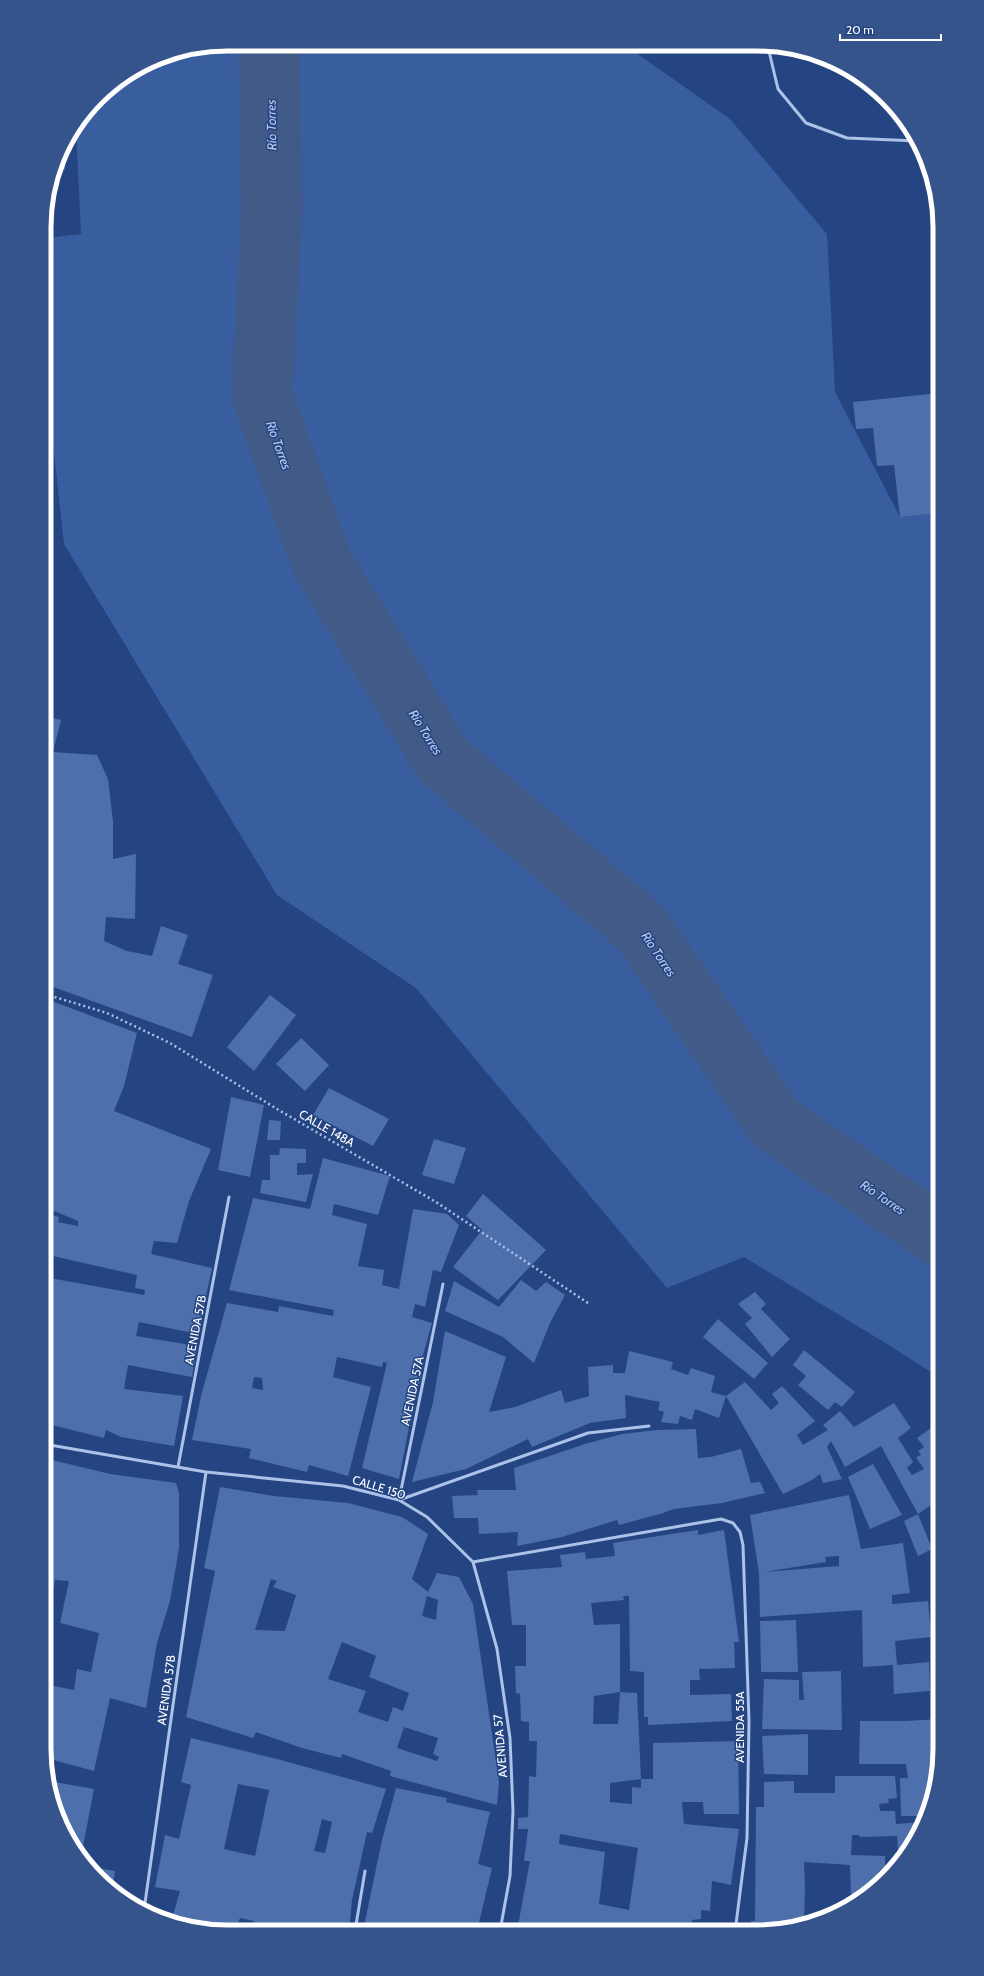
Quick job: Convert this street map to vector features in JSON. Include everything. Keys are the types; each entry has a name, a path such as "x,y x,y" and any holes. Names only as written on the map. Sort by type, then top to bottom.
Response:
{"lane":[{"path":"769,51 778,89 806,123 846,138 910,141"},
{"name":"AVENIDA 57B","path":"178,1467 229,1197"},
{"name":"AVENIDA 57A","path":"399,1500 443,1284"},
{"path":"399,1500 588,1433 649,1426"},
{"name":"CALLE 150","path":"51,1445 206,1472 344,1486 399,1500 427,1517 473,1562"},
{"name":"AVENIDA 57B","path":"145,1904 206,1472"},
{"name":"AVENIDA 55A","path":"473,1562 721,1520 733,1523 740,1532 743,1544 749,1721 747,1838 736,1925"},
{"name":"AVENIDA 57","path":"473,1562 497,1649 510,1738 513,1811 511,1862 501,1925"},
{"path":"356,1925 365,1871"}],"path":[{"name":"CALLE 148A","path":"51,996 107,1013 170,1043 277,1109 436,1202 588,1302"}],"shaded area":[{"path":"216,51 638,51 639,55 730,119 827,234 835,392 900,517 933,514 933,1373 744,1257 667,1288 416,988 277,895 64,544 51,426 51,237 81,234 76,137 87,120 120,87 149,69 171,60 193,54"}],"building":[{"path":"690,51 714,51 714,53"},
{"path":"820,63 828,66 820,66"},
{"path":"65,157 65,170 60,170"},
{"path":"933,394 933,514 900,517 894,465 877,466 873,428 856,429 853,402"},
{"path":"51,718 61,720 53,752 97,755 108,779 113,822 113,859 136,854 135,919 106,917 104,941 127,951 152,956 161,926 188,935 178,964 213,975 192,1037 51,986"},
{"path":"270,995 296,1015 254,1071 227,1047"},
{"path":"51,1001 137,1033 124,1086 114,1111 211,1149 189,1201 177,1243 154,1241 151,1254 212,1268 198,1334 139,1322 136,1336 197,1346 192,1377 128,1365 124,1389 183,1396 174,1446 121,1437 106,1430 104,1438 51,1425 51,1278 144,1295 145,1290 135,1288 137,1275 51,1256 51,1215 59,1217 58,1222 78,1226 78,1221 51,1210"},
{"path":"301,1038 329,1065 305,1091 276,1064"},
{"path":"329,1088 389,1119 373,1146 313,1115"},
{"path":"231,1097 264,1105 250,1177 218,1170"},
{"path":"269,1120 281,1121 280,1140 267,1140"},
{"path":"434,1139 466,1148 454,1184 422,1175"},
{"path":"280,1148 306,1149 306,1163 297,1163 297,1175 313,1174 306,1202 260,1193 262,1180 270,1180 270,1155 279,1155"},
{"path":"323,1158 390,1176 378,1215 334,1204 332,1215 367,1224 358,1266 384,1270 382,1285 399,1289 413,1209 447,1214 459,1225 441,1272 433,1270 425,1307 415,1304 412,1317 432,1323 418,1373 422,1374 414,1401 399,1479 362,1468 387,1363 383,1362 382,1367 337,1357 333,1377 371,1387 348,1476 309,1465 307,1472 249,1458 251,1449 192,1440 201,1396 227,1303 278,1312 279,1306 333,1316 334,1310 229,1290 253,1198 310,1209","holes":["254,1377 262,1378 263,1390 252,1388"]},
{"path":"483,1194 546,1250 498,1300 453,1267 482,1230 466,1216"},
{"path":"521,1280 536,1291 546,1282 565,1295 550,1323 534,1363 503,1337 445,1311 454,1281 499,1307"},
{"path":"755,1292 766,1304 761,1309 790,1339 772,1357 745,1324 752,1318 738,1304"},
{"path":"718,1319 768,1363 754,1379 703,1337"},
{"path":"445,1331 506,1357 489,1412 515,1407 561,1390 565,1403 589,1396 588,1367 613,1365 613,1373 625,1373 629,1351 673,1362 671,1369 688,1375 691,1368 715,1376 711,1392 726,1396 719,1418 695,1409 692,1420 680,1416 678,1424 661,1422 664,1412 658,1410 660,1402 625,1395 626,1418 590,1423 532,1447 528,1439 466,1469 412,1482 433,1402"},
{"path":"804,1350 855,1392 842,1407 835,1402 828,1410 798,1385 806,1376 793,1365"},
{"path":"745,1382 771,1410 779,1403 772,1394 782,1386 815,1421 797,1435 803,1445 828,1430 823,1425 840,1411 854,1427 894,1403 911,1428 898,1438 913,1462 907,1468 912,1475 924,1469 916,1457 921,1455 918,1451 924,1447 917,1438 931,1428 933,1430 933,1504 918,1514 881,1446 845,1467 831,1441 827,1447 842,1479 823,1483 820,1474 812,1480 783,1494 726,1396"},
{"path":"696,1429 698,1458 711,1457 741,1449 751,1483 760,1482 765,1493 722,1503 674,1509 619,1525 617,1520 562,1537 517,1546 518,1532 479,1534 478,1518 454,1518 452,1496 478,1495 477,1490 516,1490 514,1468 585,1444 622,1434 657,1430"},
{"path":"51,1460 110,1474 176,1483 179,1493 179,1548 170,1601 157,1643 146,1708 110,1698 94,1771 51,1759 51,1685 74,1690 77,1669 91,1672 99,1633 60,1623 69,1581 55,1580 51,1602"},
{"path":"873,1464 902,1515 870,1529 848,1477"},
{"path":"220,1487 274,1496 348,1503 402,1517 428,1534 412,1579 428,1592 437,1573 459,1577 473,1604 499,1782 497,1805 390,1776 391,1771 342,1754 341,1758 302,1748 256,1732 253,1738 186,1717 215,1571 204,1568","holes":["271,1579 277,1581 273,1587 296,1595 285,1631 255,1630","427,1596 438,1600 436,1620 422,1616","342,1642 376,1656 369,1677 409,1693 403,1711 393,1707 388,1722 358,1712 366,1691 328,1679","404,1727 438,1738 433,1754 439,1757 437,1761 397,1748"]},
{"path":"849,1495 861,1549 903,1543 910,1593 892,1595 892,1604 928,1601 931,1637 895,1641 897,1665 929,1662 930,1691 894,1694 893,1665 863,1667 862,1610 760,1617 759,1573 750,1515","holes":["839,1556 839,1566 764,1572 826,1562 825,1557"]},
{"path":"918,1514 932,1549 918,1556 904,1521"},
{"path":"698,1530 698,1535 724,1530 739,1642 734,1642 735,1668 699,1669 700,1680 690,1680 690,1695 731,1694 732,1721 648,1725 648,1717 644,1717 644,1672 630,1671 629,1596 623,1596 624,1600 591,1603 594,1625 620,1624 620,1692 637,1693 641,1779 653,1779 653,1743 738,1741 739,1814 704,1814 703,1802 682,1802 684,1824 739,1829 731,1885 712,1881 710,1911 701,1910 701,1919 692,1920 692,1925 518,1925 530,1861 524,1861 528,1829 518,1829 518,1818 528,1817 529,1776 536,1777 537,1741 529,1741 529,1722 521,1721 520,1694 516,1693 515,1666 526,1666 526,1625 512,1625 507,1571 562,1567 560,1555 585,1552 586,1559 615,1556 613,1543","holes":["620,1692 618,1724 593,1724 594,1696","641,1779 641,1788 632,1787 632,1804 610,1802 610,1783","560,1834 638,1848 629,1910 599,1904 605,1852 559,1844"]},
{"path":"796,1620 798,1672 761,1672 760,1621"},
{"path":"841,1671 842,1730 762,1729 764,1679 799,1680 799,1700 804,1700 802,1672"},
{"path":"933,1719 933,1760 930,1783 920,1816 901,1816 900,1778 908,1778 906,1764 859,1764 860,1721"},
{"path":"808,1734 808,1775 764,1774 762,1736"},
{"path":"191,1738 277,1759 386,1789 372,1833 367,1832 352,1900 350,1925 253,1925 254,1921 240,1918 238,1925 216,1925 193,1922 173,1916 180,1891 155,1887 165,1835 179,1839 191,1785 181,1782","holes":["238,1784 269,1790 255,1856 224,1849","322,1819 332,1822 325,1853 314,1851"]},
{"path":"835,1776 895,1776 897,1798 888,1799 889,1803 879,1804 880,1811 895,1811 896,1824 917,1822 898,1854 897,1836 860,1837 859,1835 852,1835 851,1855 885,1856 885,1869 864,1889 855,1895 846,1900 846,1897 851,1897 850,1865 804,1862 804,1918 768,1925 751,1925 751,1921 755,1921 756,1807 764,1807 764,1782 794,1781 794,1793 835,1793"},
{"path":"54,1782 94,1789 82,1849 64,1816"},
{"path":"396,1788 447,1798 446,1802 490,1812 478,1864 492,1868 478,1925 364,1925 382,1840"},
{"path":"98,1868 115,1871 113,1883"}],"waterway":[{"name":"Río Torres","path":"269,51 272,208 262,395 322,563 443,760 641,928 776,1124 933,1231"}]}
